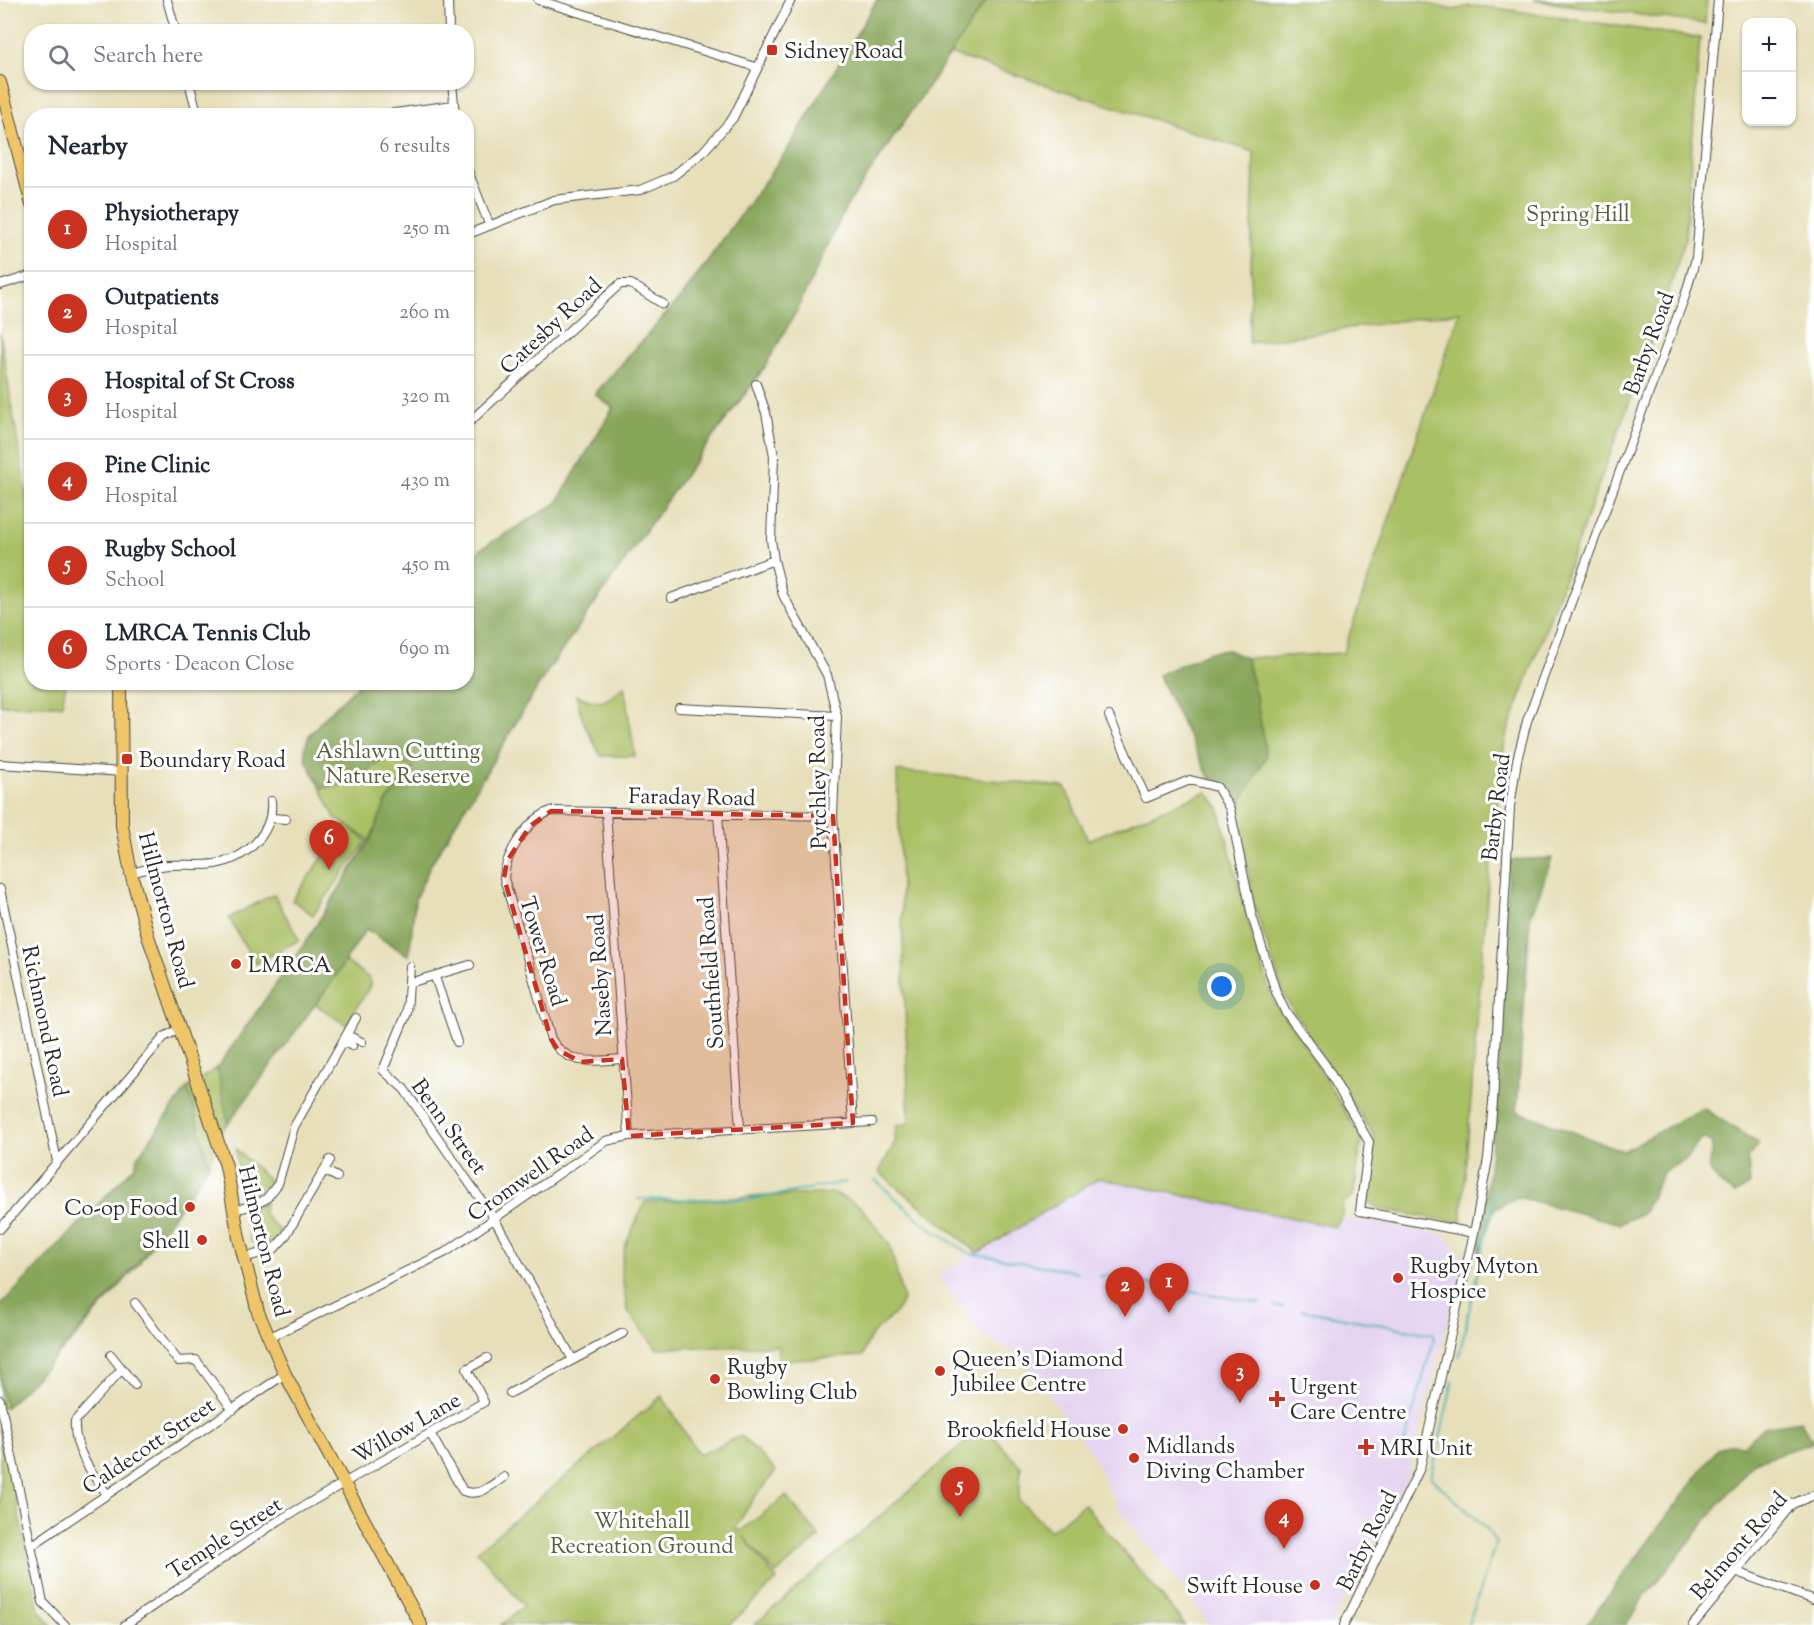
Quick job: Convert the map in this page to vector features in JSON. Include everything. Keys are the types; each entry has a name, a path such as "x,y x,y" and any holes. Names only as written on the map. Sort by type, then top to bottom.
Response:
{"highway":[{"path":"0,82 4,111 24,173"},
{"name":"Hillmorton Road","path":"121,690 122,826 147,936 193,1073"},
{"name":"Hilmorton Road","path":"193,1073 221,1150 236,1210 244,1258 268,1338 285,1374 421,1625"}],"street":[{"path":"167,0 174,24"},
{"path":"448,0 449,24"},
{"path":"538,0 756,67"},
{"path":"474,231 554,200 640,190 673,176 702,153 733,118 742,103 756,67 791,0"},
{"name":"Barby Road","path":"1344,1625 1420,1468 1474,1233 1488,1159 1510,807 1517,760 1527,721 1681,306 1696,258 1718,0"},
{"path":"191,90 196,108"},
{"path":"452,90 454,108"},
{"path":"431,108 453,105"},
{"path":"474,186 489,224"},
{"path":"0,285 24,278"},
{"name":"Catesby Road","path":"474,418 620,284 631,284 663,303"},
{"name":"Pytchley Road","path":"756,384 766,413 774,456 771,540 774,560 788,606 827,675 837,716 833,816 854,1123"},
{"path":"671,598 774,560"},
{"path":"679,708 837,716"},
{"path":"1109,716 1146,798 1190,780 1217,787 1230,809 1252,916 1276,992 1285,1011 1326,1066 1369,1142 1360,1211 1474,1233"},
{"path":"0,764 123,772"},
{"path":"131,873 168,865 227,861 251,847 264,833 272,818 271,801"},
{"name":"Faraday Road","path":"551,811 833,816"},
{"name":"Tower Road","path":"551,811 534,820 507,861 506,888 551,1039 558,1050 581,1062 622,1059"},
{"name":"Naseby Road","path":"606,812 629,1136"},
{"name":"Southfield Road","path":"718,814 740,1129"},
{"path":"272,818 286,819"},
{"name":"Richmond Road","path":"0,889 57,1161"},
{"path":"410,966 409,983 470,965"},
{"path":"435,977 457,1042"},
{"name":"Benn Street","path":"409,983 407,1013 383,1070 404,1089 495,1220 573,1360"},
{"path":"236,1210 254,1205 266,1198 278,1184 294,1127 348,1041 356,1018"},
{"path":"0,1229 164,1037 179,1029"},
{"path":"348,1041 362,1042"},
{"name":"Cromwell Road","path":"268,1338 444,1253 495,1220 596,1146 629,1136 872,1122"},
{"path":"244,1258 274,1249 280,1243 330,1160"},
{"path":"324,1170 337,1178"},
{"path":"135,1303 178,1361 196,1360 233,1410"},
{"path":"510,1393 623,1333"},
{"path":"111,1354 135,1385"},
{"name":"Willow Lane","path":"345,1482 484,1402 467,1369 487,1358"},
{"path":"107,1494 95,1478 78,1446 75,1421 122,1369"},
{"name":"Caldecott Street","path":"31,1546 285,1374"},
{"path":"1,1404 43,1602 64,1625"},
{"path":"430,1433 463,1491 472,1494 480,1493 504,1477"},
{"name":"Temple Street","path":"125,1625 278,1521 345,1482"},
{"name":"Belmont Road","path":"1693,1625 1792,1504 1814,1495"},
{"path":"1737,1572 1814,1600"}],"highlighted area":[{"path":"551,811 833,816 853,1123 629,1136 622,1059 581,1062 558,1050 551,1039 504,878 507,861 530,826"}],"shaded area":[{"path":"1099,1178 1335,1227 1342,1217 1445,1235 1464,1260 1405,1483 1331,1625 1211,1625 1121,1512 1090,1451 1019,1355 981,1335 938,1275"}],"green space":[{"name":"Spring Hill","path":"877,0 1413,0 1453,10 1469,6 1488,7 1700,38 1685,239 1661,316 1505,739 1487,898 1461,1223 1379,1209 1366,1201 1373,1161 1374,1136 1285,998 1255,909 1237,810 1266,755 1246,658 1343,653 1460,312 1249,343 1254,152 950,54 846,207 797,310 764,368 681,480 544,676 431,864 415,899 409,956 366,929 344,960 370,979 371,984 346,1025 315,1004 219,1135 209,1164 138,1265 74,1339 6,1407 0,1408 0,1307 135,1166 138,1156 188,1087 217,1068 305,943 370,840 335,818 306,758 305,747 309,735 353,690 474,690 474,557 482,548 557,503 613,408 595,394 683,295 788,149"},
{"name":"Ashlawn Cutting Nature Reserve","path":"877,0 987,0 846,207 797,310 764,368 681,480 544,676 431,864 415,899 409,956 366,929 333,980 228,1124 217,1068 305,943 370,840 385,804 413,767 382,759 352,784 321,788 305,753 307,741 312,732 353,690 474,690 474,557 482,548 557,503 613,408 595,394 683,295 788,149"},
{"path":"1534,0 1707,0 1705,24"},
{"path":"0,333 24,481 24,690 65,690 62,705 0,705"},
{"path":"1228,650 1246,658 1257,700 1266,756 1237,810 1223,786 1209,777 1158,675 1209,652"},
{"path":"624,686 635,756 601,756 583,721 576,695 597,702 607,700"},
{"path":"897,771 1065,787 1088,840 1206,792 1218,805 1248,920 1274,1003 1299,1036 1362,1139 1353,1197 1343,1203 1342,1217 1335,1227 1099,1178 978,1253 879,1172 895,1142 896,1126 909,1123"},
{"path":"346,825 367,841 313,915 292,900"},
{"path":"1552,858 1530,919 1517,1111 1623,1151 1703,1108 1759,1144 1748,1159 1750,1184 1735,1194 1721,1185 1709,1170 1712,1143 1702,1138 1684,1161 1664,1171 1644,1212 1620,1224 1518,1197 1495,1208 1478,1257 1496,1110 1509,860"},
{"path":"274,894 299,940 255,964 229,918"},
{"path":"188,1087 209,1164 163,1230 114,1292 6,1407 0,1382 0,1306 135,1166 138,1156"},
{"path":"236,1149 270,1181 250,1199 244,1200 239,1187"},
{"path":"835,1193 861,1207 890,1245 903,1299 895,1313 871,1336 863,1356 778,1361 779,1346 656,1348 627,1310 621,1269 625,1246 645,1202"},
{"path":"265,1203 264,1215 281,1232 273,1242 265,1245 251,1241 246,1221 248,1211"},
{"name":"Whitehall Recreation Ground","path":"662,1396 699,1455 741,1436 776,1471 753,1499 736,1527 739,1532 786,1496 820,1537 776,1574 743,1536 777,1580 729,1625 501,1625 524,1606 477,1551"},
{"path":"1800,1421 1814,1442 1754,1462 1639,1604 1626,1625 1586,1625 1717,1449 1730,1444 1744,1445 1763,1427"},
{"path":"0,1423 39,1610 52,1625 0,1625"},
{"path":"984,1426 1021,1467 1019,1500 1050,1531 1084,1504 1185,1625 754,1625"}],"waterway":[{"path":"875,1180 922,1222 968,1253 1077,1272"},
{"path":"638,1199 749,1200 846,1182"},
{"path":"1459,1356 1496,1189"},
{"path":"1099,1277 1107,1275 1154,1285"},
{"path":"1169,1287 1260,1303"},
{"path":"1275,1306 1283,1307"},
{"path":"1301,1310 1432,1334 1434,1339 1404,1444 1408,1449"},
{"path":"1453,1380 1431,1478 1487,1529 1496,1543 1468,1625"}],"place":[{"name":"Sidney Road","path":"772,50"},
{"name":"Boundary Road","path":"127,759"},
{"name":"LMRCA Tennis Club","path":"329,870"},
{"name":"LMRCA","path":"236,964"},
{"name":"Co-op Food","path":"190,1207"},
{"name":"Shell","path":"202,1240"},
{"name":"Rugby Myton Hospice","path":"1398,1278"},
{"name":"Physiotherapy","path":"1169,1313"},
{"name":"Outpatients","path":"1125,1317"},
{"name":"Queen's Diamond Jubilee Centre","path":"940,1371"},
{"name":"Rugby Bowling Club","path":"715,1379"},
{"name":"Urgent Care Centre","path":"1277,1399"},
{"name":"Hospital of St Cross","path":"1240,1403"},
{"name":"Brookfield House","path":"1123,1429"},
{"name":"MRI Unit","path":"1366,1447"},
{"name":"Midlands Diving Chamber","path":"1134,1458"},
{"name":"Rugby School","path":"960,1517"},
{"name":"Pine Clinic","path":"1284,1549"},
{"name":"Swift House","path":"1315,1585"}]}
